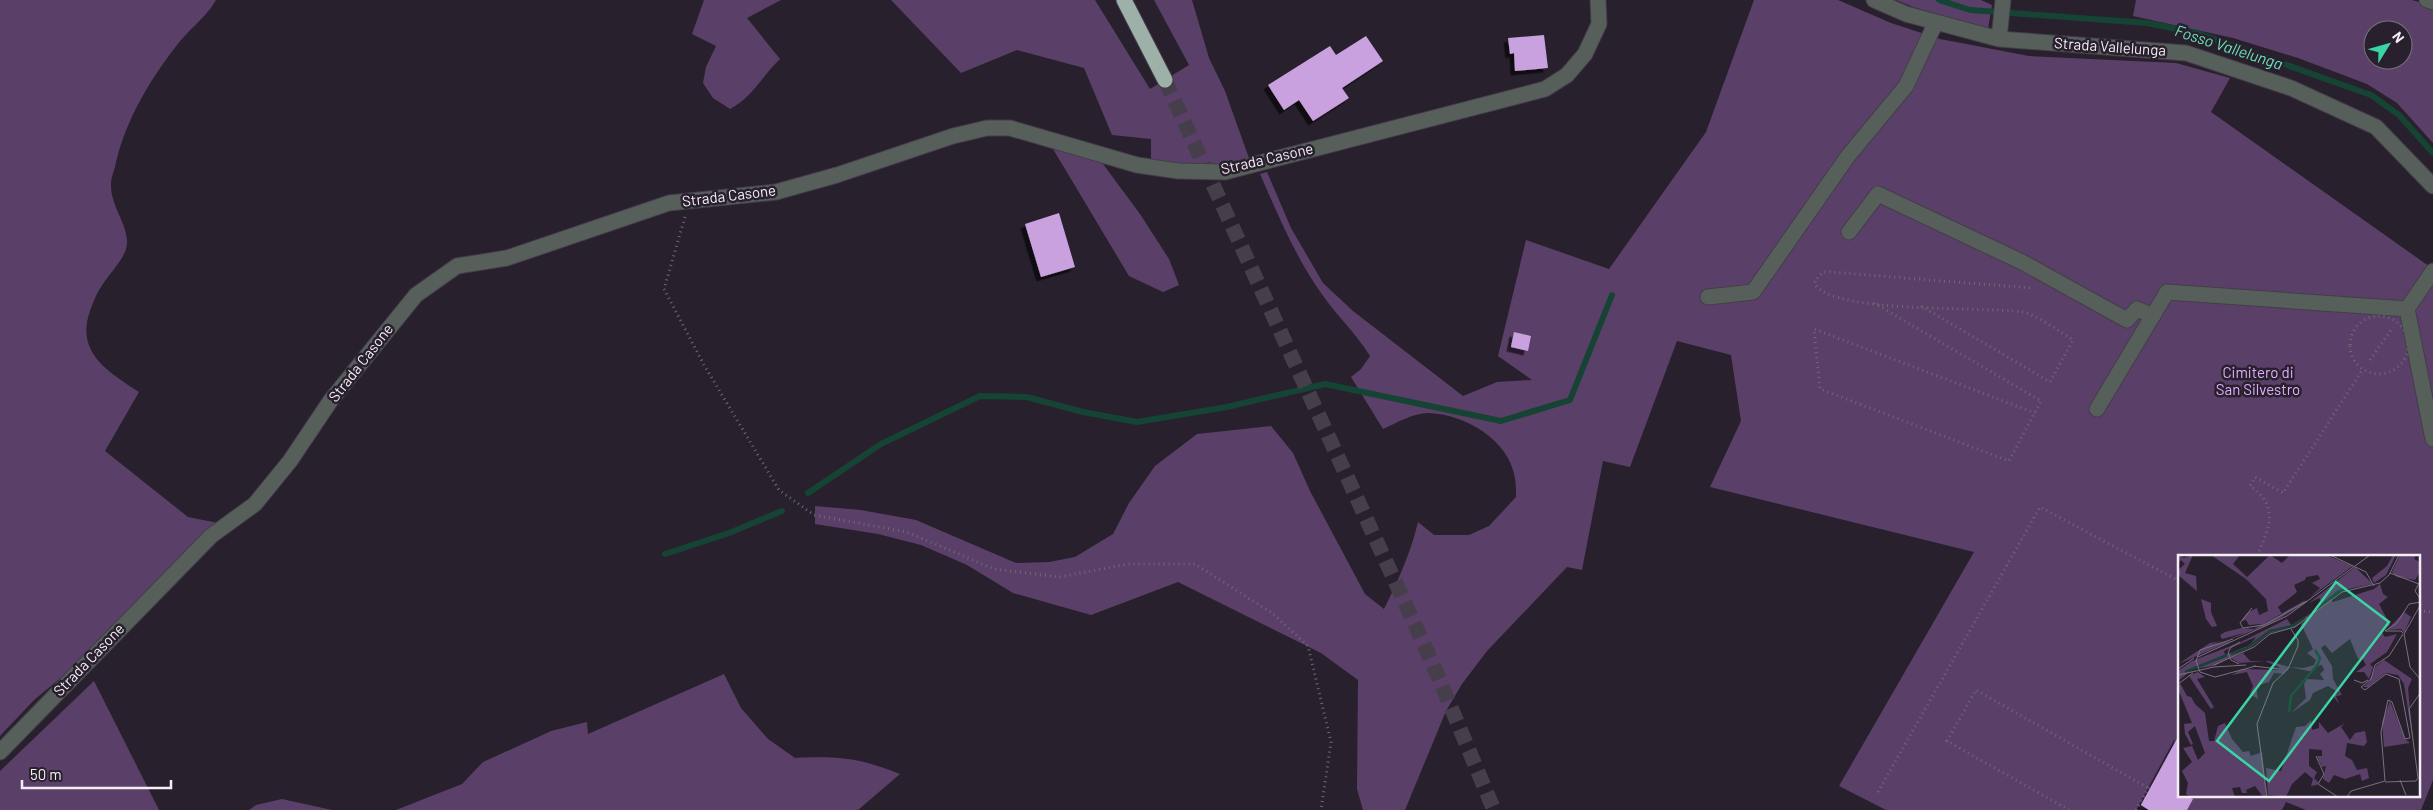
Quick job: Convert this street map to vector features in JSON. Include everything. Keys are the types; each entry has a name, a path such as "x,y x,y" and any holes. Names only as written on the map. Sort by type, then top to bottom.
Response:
{"highway":[{"path":"1124,0 1165,80"}],"street":[{"name":"Strada Casone","path":"0,752 211,536 255,504 290,461 339,390 416,295 457,266 507,258 669,203 776,192 837,175 953,136 987,128 1010,128 1137,164 1178,171 1225,172 1545,90 1567,75 1586,54 1599,24 1598,0"},
{"name":"Strada Vallelunga","path":"1874,0 1906,14 1999,39 2186,53 2291,88 2376,127 2433,186"},
{"path":"1999,39 2003,0"},
{"path":"2428,0 2433,2"},
{"path":"1708,296 1752,292 1848,156 1906,86 1936,22"},
{"path":"1849,232 1878,194 2022,262 2127,320 2137,309 2153,316"},
{"path":"2433,271 2407,309 2433,439"},
{"path":"2096,409 2168,292 2407,309"}],"path":[{"path":"690,201 664,289 704,365 778,490 814,515 907,532 994,569 1059,577 1128,564 1196,564 1272,612 1308,646 1331,742 1321,810"},
{"path":"1921,306 2050,382 2073,340 2024,312 1874,303 1852,302 1826,294 1818,289 1815,281 1823,272 1830,272 2048,290 2054,280"},
{"path":"1874,303 2041,401 2035,413 2009,461 1820,389 1814,329 2035,413"},
{"path":"2370,360 2407,309"},
{"path":"2373,316 2381,316 2397,322 2406,337 2406,354 2402,362 2396,368 2380,374 2363,369 2352,356 2350,339 2353,331 2365,319 2373,316"},
{"path":"2257,555 2270,521 2269,508 2262,494 2250,486 2255,477 2283,493 2363,369"},
{"path":"1878,792 2040,507 2178,580"},
{"path":"2420,611 2433,612"},
{"path":"2069,810 1947,741 1976,690 2149,788 2136,810"}],"green space":[{"path":"0,0 216,0 204,16 181,40 160,68 142,98 127,129 111,184 114,201 126,233 126,249 98,293 90,311 87,339 91,350 106,369 139,392 105,451 188,517 223,524 62,677 34,700 0,736"},
{"path":"704,0 781,0 747,18 780,59 745,99 730,109 713,98 703,83 706,67 716,46 692,34"},
{"path":"891,0 1095,0 1150,89 1189,65 1154,0 1192,0 1209,58 1225,91 1250,161 1217,168 1151,162 1151,139 1112,135 1084,68 1017,50 961,73"},
{"name":"Cimitero di San Silvestro","path":"1754,0 1838,0 1891,23 1940,39 2029,56 2176,63 2230,78 2211,112 2433,269 2433,780 2421,810 2306,810 2286,802 2282,810 1886,810 1839,786 1974,552 1710,487 1741,421 1731,355 1677,341 1630,467 1603,461 1582,570 1567,567 1487,651 1462,684 1446,711 1405,810 1363,810 1357,789 1358,680 1321,653 1178,582 1091,615 1013,593 967,565 921,545 878,534 815,524 815,506 861,510 916,520 1016,563 1049,562 1075,557 1113,534 1129,503 1155,466 1197,434 1271,426 1293,453 1310,491 1365,594 1384,609 1404,566 1418,522 1434,535 1469,535 1489,526 1516,497 1515,478 1511,464 1495,441 1471,424 1458,419 1444,415 1424,413 1406,418 1383,429 1351,377 1361,369 1370,356 1327,301 1303,265 1260,174 1267,172 1291,228 1323,283 1353,311 1463,396 1497,382 1532,380 1498,356 1526,240 1609,269 1706,132"},
{"path":"1896,0 1981,0 1992,5 1988,29 1913,7"},
{"path":"2136,0 2412,0 2433,6 2433,143 2397,103 2367,84 2298,58 2233,38 2133,16"},
{"path":"1053,149 1100,160 1140,214 1169,259 1179,285 1163,292 1129,276"},
{"path":"724,674 741,708 768,739 795,758 824,757 849,759 873,764 900,774 858,810 396,810 462,784 483,762 551,731 587,722 588,734"},
{"path":"94,681 159,810 0,810 0,771"},
{"path":"282,799 332,810 249,810 256,805"}],"building":[{"path":"1544,35 1548,68 1515,71 1514,53 1510,54 1508,38"},
{"path":"1366,36 1383,61 1342,88 1349,98 1313,121 1299,100 1284,110 1268,85 1330,46 1336,55"},
{"path":"1059,213 1075,267 1041,277 1025,224"},
{"path":"1514,332 1531,336 1528,351 1511,347"},
{"path":"2178,737 2178,798 2193,799 2187,810 2149,810 2141,805"}],"waterway":[{"name":"Fosso Vallelunga","path":"1939,0 1970,10 2147,23 2197,33 2371,95 2399,115 2433,153"},
{"path":"808,493 881,444 980,396 1027,397 1083,412 1137,422 1227,407 1325,384 1501,421 1570,400 1612,295"},
{"path":"665,554 729,533 782,511"}],"tunnel":[{"path":"1165,80 1432,662 1494,810"}]}
